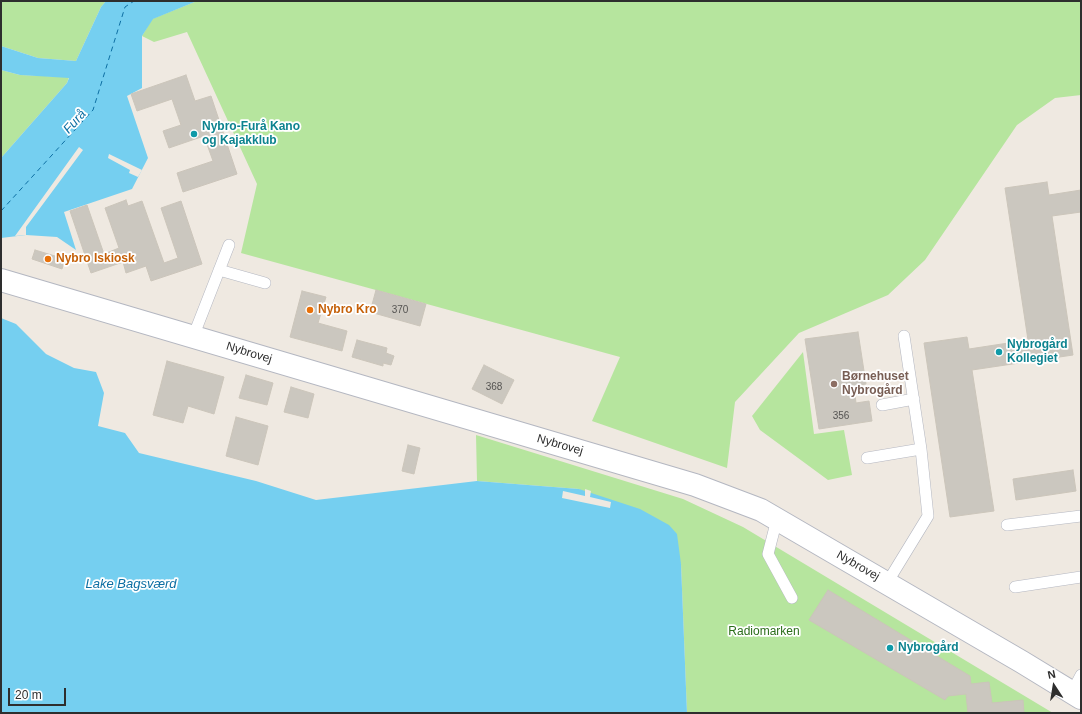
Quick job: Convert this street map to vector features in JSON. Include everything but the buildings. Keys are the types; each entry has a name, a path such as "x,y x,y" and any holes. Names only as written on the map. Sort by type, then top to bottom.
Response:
{"street":[{"name":"Nybrovej","path":"1,280 695,485 760,510 777,519 887,583 1078,688"}],"lane":[{"path":"193,337 229,245"},
{"path":"219,270 265,283"},
{"path":"887,583 928,516 921,449 904,336"},
{"path":"882,405 914,399"},
{"path":"867,458 921,449"},
{"path":"1007,525 1081,516"},
{"path":"777,519 768,554 792,598"},
{"path":"1015,587 1081,577"}],"green space":[{"path":"1,1 106,1 101,7 76,61 38,58 1,46"},
{"path":"197,1 1081,1 1081,95 1055,98 1017,125 925,260 888,295 799,333 735,402 727,468 592,421 620,357 241,253 257,184 187,32 154,42 142,36 152,19"},
{"path":"1,70 20,75 69,77 67,83 1,158"},
{"path":"803,352 814,434 844,430 852,475 828,480 760,430 752,416"},
{"name":"Radiomarken","path":"476,435 683,499 743,527 1053,713 687,713 681,564 579,489 477,481"}],"water":[{"name":"Furå","path":"106,1 197,1 153,19 142,36 142,88 127,96 148,158 132,189 64,212 76,250 57,237 26,235 1,238 1,158 67,83 69,78 20,75 1,70 1,46 38,58 76,61 101,7"},
{"name":"Lake Bagsværd","path":"1,318 16,324 46,354 74,368 96,372 104,393 98,426 125,433 139,453 256,481 316,500 477,481 579,489 640,509 669,525 677,534 681,564 687,713 1,713"}],"pier":[{"path":"79,147 83,150 26,227 26,235 15,236"},
{"path":"109,154 142,170 138,177 129,173 130,170 108,158"},
{"path":"585,489 591,491 590,497 611,502 610,508 562,498 563,491 585,496"}],"ferry route":[{"path":"1,211 93,110 125,7 134,1"}],"place":[{"name":"Nybro-Furå Kano og Kajakklub","path":"194,134"},
{"name":"Nybro Iskiosk","path":"48,259"},
{"name":"Nybro Kro","path":"310,310"},
{"name":"Nybrogård Kollegiet","path":"999,352"},
{"name":"Børnehuset Nybrogård","path":"834,384"},
{"name":"Nybrogård","path":"890,648"}]}
